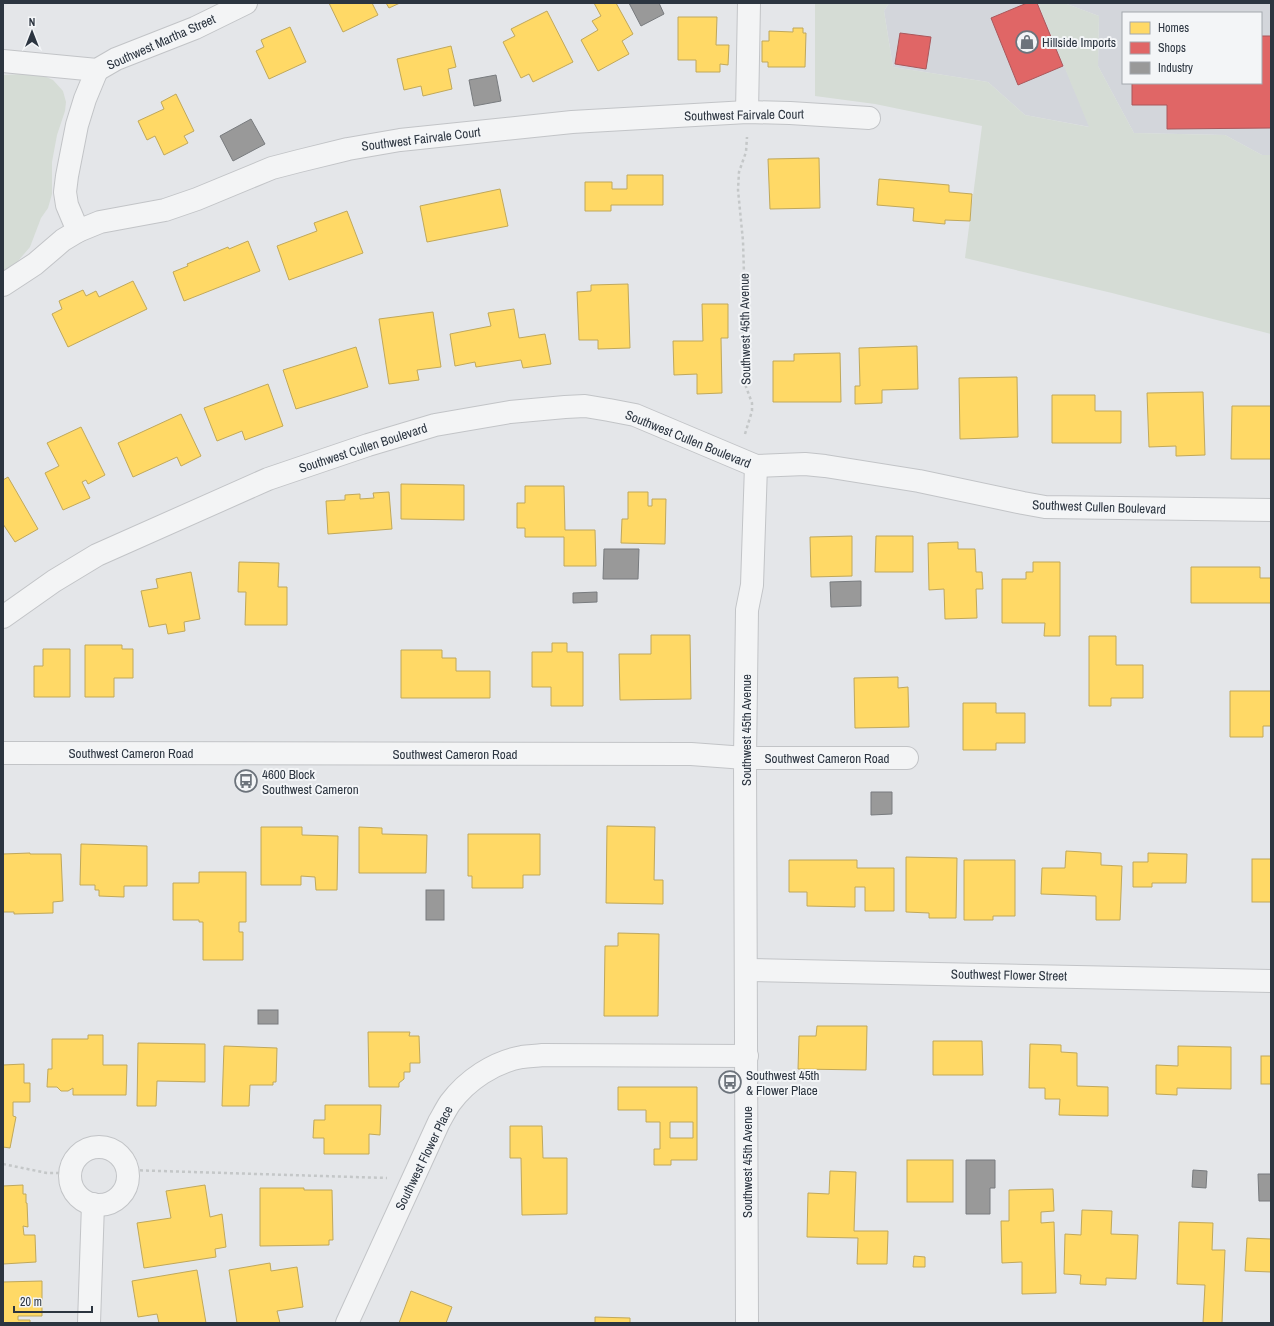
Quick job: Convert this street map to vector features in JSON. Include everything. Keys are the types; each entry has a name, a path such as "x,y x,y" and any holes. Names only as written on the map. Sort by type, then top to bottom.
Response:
{"street":[{"name":"Southwest Martha Street","path":"3,61 97,70 116,59 195,28 246,3"},
{"path":"747,112 749,3"},
{"path":"78,231 67,204 65,192 66,176 84,99 97,70"},
{"name":"Southwest Fairvale Court","path":"3,285 35,264 64,240 78,231 100,222 148,214 172,208 272,168 379,143 572,122 747,112 869,118"},
{"name":"Southwest Cullen Boulevard","path":"3,617 54,581 97,555 268,479 368,445 435,425 510,412 565,406 585,406 635,415 756,466 805,464 825,466 919,481 1045,507 1271,510"},
{"name":"Southwest 45th Avenue","path":"747,1323 747,610 752,586 756,466"},
{"name":"Southwest Cameron Road","path":"3,753 691,754 746,758 907,758"},
{"name":"Southwest Flower Street","path":"747,970 1271,981"},
{"name":"Southwest Flower Place","path":"347,1323 439,1122 451,1102 469,1082 483,1072 505,1062 522,1057 544,1055 747,1056"},
{"path":"103,1147 116,1152 124,1160 128,1170 128,1181 124,1192 116,1199 104,1204 93,1204 81,1198 75,1192 71,1184 70,1173 74,1162 80,1154 91,1148 103,1147"},
{"path":"90,1323 93,1204"}],"path":[{"name":"Southwest 45th Avenue","path":"747,147 739,172 738,196 742,226 746,308 743,335 749,358 745,384 752,403 752,411 744,437 743,446 756,466"},
{"path":"3,1164 47,1173 70,1173"},
{"path":"128,1170 413,1178"}],"shaded area":[{"path":"815,3 889,3 884,11 893,67 988,82 1025,115 1089,127 1038,3 1064,3 1099,16 1098,66 1134,133 1225,135 1262,155 1271,155 1271,334 1112,293 965,258 982,126 875,104 815,96"},
{"path":"889,3 1038,3 1090,127 1025,115 988,82 893,67 884,11"},
{"path":"1064,3 1271,3 1271,155 1262,155 1225,135 1134,133 1098,66 1099,16"},
{"path":"23,74 44,76 53,80 63,91 66,102 65,111 57,135 52,162 52,194 48,208 41,218 30,247 18,261 3,272 3,75"}],"building: Homes":[{"path":"329,3 372,3 378,15 343,32"},
{"path":"386,3 400,3 389,8"},
{"path":"594,3 616,3 633,34 622,41 629,54 598,71 581,40 598,30 592,21 601,16"},
{"path":"547,11 573,62 533,82 529,74 521,78 503,42 515,36 511,29"},
{"path":"678,17 717,17 716,45 729,45 728,65 720,64 720,72 696,72 696,60 678,60"},
{"path":"290,27 306,62 269,79 256,51 264,47 261,40"},
{"path":"793,28 803,28 803,33 806,33 805,67 768,67 768,62 762,62 762,41 769,41 769,31 793,32"},
{"path":"451,46 456,67 448,69 452,89 423,96 421,86 404,90 397,59"},
{"path":"176,94 194,131 184,136 188,143 164,155 155,136 147,140 138,121 164,109 161,102"},
{"path":"819,158 820,208 770,209 768,159"},
{"path":"627,175 663,175 663,205 611,205 611,211 585,211 585,182 612,182 612,189 627,189"},
{"path":"879,179 949,185 949,192 972,194 970,221 945,220 945,224 913,221 914,208 877,205"},
{"path":"500,189 508,226 427,242 420,206"},
{"path":"347,211 363,253 289,280 277,246 317,231 314,223"},
{"path":"248,241 260,271 184,301 173,272 188,266 187,264 228,247 229,249"},
{"path":"133,281 147,309 68,347 52,314 62,309 59,301 83,290 86,296 96,291 99,297"},
{"path":"628,284 630,348 598,349 598,340 579,340 577,292 591,291 591,285"},
{"path":"702,304 728,304 728,338 721,338 722,393 697,394 697,374 674,375 673,341 703,341"},
{"path":"514,309 519,338 545,334 551,364 523,368 521,360 476,367 475,362 455,366 450,334 491,326 488,313"},
{"path":"433,312 441,367 417,370 419,380 389,384 379,319"},
{"path":"917,346 918,389 882,390 882,403 855,404 855,386 860,386 859,348"},
{"path":"356,347 368,387 296,409 283,370"},
{"path":"840,353 841,402 773,402 773,361 794,361 794,354"},
{"path":"1017,377 1018,437 960,439 959,378"},
{"path":"268,384 283,426 245,440 242,431 217,441 204,408"},
{"path":"1203,392 1205,455 1176,456 1176,446 1149,447 1147,393"},
{"path":"1052,395 1095,395 1095,411 1121,411 1121,443 1052,443"},
{"path":"1232,406 1271,406 1271,459 1231,459"},
{"path":"181,414 201,456 181,466 177,457 133,477 118,443"},
{"path":"81,427 105,475 88,484 86,480 82,482 90,498 63,510 45,473 59,466 47,443"},
{"path":"8,477 38,529 15,542 3,524 3,480"},
{"path":"401,484 464,485 464,520 401,519"},
{"path":"525,486 564,486 565,530 595,530 596,566 564,566 564,537 525,537 525,528 517,528 517,503 525,503"},
{"path":"389,492 392,529 328,534 326,501 345,500 345,495 360,494 360,499 374,498 373,493"},
{"path":"628,492 648,492 648,506 652,506 652,499 666,499 665,544 621,543 622,519 628,519"},
{"path":"852,536 852,576 811,577 810,537"},
{"path":"876,536 913,536 913,572 875,572"},
{"path":"958,542 958,549 975,549 976,572 982,572 983,589 976,589 977,618 945,619 944,589 929,590 928,543"},
{"path":"239,562 279,563 278,587 287,587 287,625 245,625 246,592 238,592"},
{"path":"1033,562 1060,562 1060,636 1044,636 1045,623 1002,623 1002,579 1026,579 1026,572 1033,572"},
{"path":"1191,567 1260,567 1260,578 1271,578 1271,603 1191,603"},
{"path":"191,572 200,619 184,622 185,631 168,634 166,624 149,627 141,591 158,588 156,579"},
{"path":"651,635 690,635 691,699 620,700 619,654 651,654"},
{"path":"1089,636 1116,636 1116,665 1143,665 1143,698 1111,698 1111,706 1089,706"},
{"path":"552,643 567,643 567,652 583,652 583,706 551,706 551,687 532,687 532,652 552,652"},
{"path":"85,645 122,645 122,649 133,649 133,678 114,678 114,697 85,697"},
{"path":"43,649 70,649 70,697 34,697 34,666 43,666"},
{"path":"401,650 442,650 442,658 456,658 456,671 490,671 490,698 401,698"},
{"path":"898,677 898,688 908,687 909,727 855,728 854,678"},
{"path":"1230,691 1271,691 1271,726 1263,726 1263,737 1230,737"},
{"path":"963,703 996,703 996,713 1025,713 1025,743 996,743 996,750 963,750"},
{"path":"607,826 655,827 654,880 663,880 663,904 606,903"},
{"path":"261,827 302,827 302,835 338,836 337,890 316,890 315,877 301,876 301,885 261,885"},
{"path":"359,827 382,828 382,834 427,835 426,873 359,873"},
{"path":"468,834 540,834 540,875 523,875 523,888 472,888 472,876 468,876"},
{"path":"81,844 147,846 147,886 124,886 124,897 99,896 99,890 95,890 95,885 80,885"},
{"path":"1066,851 1101,853 1101,865 1122,866 1120,920 1096,920 1096,896 1041,894 1042,868 1065,868"},
{"path":"1148,853 1187,854 1186,883 1152,883 1152,887 1133,887 1133,862 1148,862"},
{"path":"3,854 61,854 63,901 53,902 53,913 14,914 14,912 3,912"},
{"path":"906,857 957,858 956,918 929,918 929,913 906,912"},
{"path":"1252,859 1271,859 1271,902 1252,902"},
{"path":"789,860 857,860 857,868 894,868 894,911 865,911 865,887 855,887 855,907 807,906 807,892 789,892"},
{"path":"964,860 1015,860 1015,916 993,916 993,920 964,920"},
{"path":"199,872 246,872 246,922 239,922 239,932 243,932 243,960 203,960 203,922 199,922 199,920 173,920 173,883 199,883"},
{"path":"618,933 659,934 658,1016 604,1016 605,946 618,946"},
{"path":"817,1026 867,1026 866,1070 798,1069 799,1036 816,1036"},
{"path":"368,1032 410,1032 409,1036 419,1036 420,1063 410,1063 410,1072 404,1072 404,1079 399,1083 399,1087 369,1087"},
{"path":"88,1035 103,1035 103,1065 127,1065 126,1095 73,1095 73,1088 68,1091 61,1091 57,1087 47,1087 48,1069 52,1069 52,1039 88,1039"},
{"path":"933,1041 982,1041 983,1075 933,1075"},
{"path":"138,1043 205,1044 205,1082 157,1081 156,1106 137,1106"},
{"path":"1030,1044 1061,1045 1061,1052 1077,1053 1077,1086 1108,1087 1108,1116 1059,1115 1060,1099 1045,1099 1045,1088 1029,1088"},
{"path":"224,1046 277,1048 276,1082 273,1082 273,1085 250,1085 249,1106 222,1106"},
{"path":"1178,1046 1231,1047 1231,1089 1177,1088 1177,1095 1156,1094 1156,1065 1178,1066"},
{"path":"1261,1056 1271,1056 1271,1084 1261,1084"},
{"path":"24,1064 24,1083 30,1083 30,1102 13,1102 13,1116 16,1117 10,1148 3,1147 3,1065"},
{"path":"618,1087 697,1087 697,1160 671,1160 671,1165 654,1165 654,1149 660,1149 660,1122 646,1122 646,1110 618,1110","holes":["670,1122 693,1122 693,1138 670,1138"]},
{"path":"325,1105 381,1105 380,1135 369,1134 369,1154 324,1154 324,1138 313,1138 314,1120 325,1120"},
{"path":"510,1126 542,1126 543,1158 567,1158 567,1214 522,1215 521,1158 510,1158"},
{"path":"907,1160 953,1160 953,1202 907,1202"},
{"path":"830,1171 856,1172 854,1231 888,1231 887,1264 857,1264 858,1238 807,1237 808,1193 829,1194"},
{"path":"23,1185 23,1194 26,1194 28,1227 23,1226 24,1235 35,1235 36,1262 3,1264 3,1186"},
{"path":"205,1185 210,1217 222,1214 226,1247 215,1249 216,1257 144,1268 137,1223 171,1218 166,1191"},
{"path":"260,1188 304,1188 304,1190 332,1190 333,1240 329,1240 329,1245 260,1246"},
{"path":"1053,1189 1054,1211 1041,1212 1041,1223 1054,1222 1056,1293 1022,1294 1022,1262 1002,1263 1001,1221 1009,1221 1009,1190"},
{"path":"1082,1210 1112,1211 1111,1234 1138,1235 1136,1279 1106,1278 1106,1285 1080,1284 1081,1275 1064,1274 1065,1234 1081,1235"},
{"path":"1179,1222 1213,1223 1212,1250 1225,1250 1222,1323 1203,1323 1205,1285 1177,1284"},
{"path":"1247,1238 1271,1239 1271,1272 1245,1271"},
{"path":"914,1256 925,1257 925,1267 913,1267"},
{"path":"270,1263 271,1271 297,1267 303,1307 277,1311 280,1323 237,1323 229,1270"},
{"path":"197,1270 206,1323 159,1323 157,1314 138,1317 132,1281"},
{"path":"42,1281 42,1316 18,1316 18,1320 30,1320 30,1323 3,1323 3,1282"},
{"path":"411,1291 452,1307 446,1323 399,1323"},
{"path":"595,1317 630,1318 630,1323 595,1323"}],"building: Shops":[{"name":"Hillside Imports","path":"1027,3 1037,3 1063,66 1018,85 991,18"},
{"path":"900,33 931,37 926,69 895,64"},
{"path":"1262,36 1271,36 1271,128 1167,129 1167,105 1132,105 1132,84 1262,84"}],"building: Industry":[{"path":"629,3 659,3 664,14 641,26"},
{"path":"496,75 501,101 474,106 469,80"},
{"path":"251,119 265,144 233,161 220,136"},
{"path":"604,549 639,549 638,579 603,579"},
{"path":"861,581 861,606 831,607 830,582"},
{"path":"597,592 597,602 573,603 573,593"},
{"path":"871,792 892,792 892,814 871,815"},
{"path":"426,890 444,890 444,920 426,920"},
{"path":"258,1010 278,1010 278,1024 258,1024"},
{"path":"966,1160 995,1160 995,1188 990,1188 990,1214 966,1214"},
{"path":"1193,1170 1207,1171 1206,1188 1192,1187"},
{"path":"1258,1174 1271,1174 1271,1201 1259,1201"}],"place":[{"name":"Hillside Imports","path":"1027,42"},
{"name":"4600 Block Southwest Cameron","path":"246,781"},
{"name":"Southwest 45th & Flower Place","path":"730,1082"}]}
